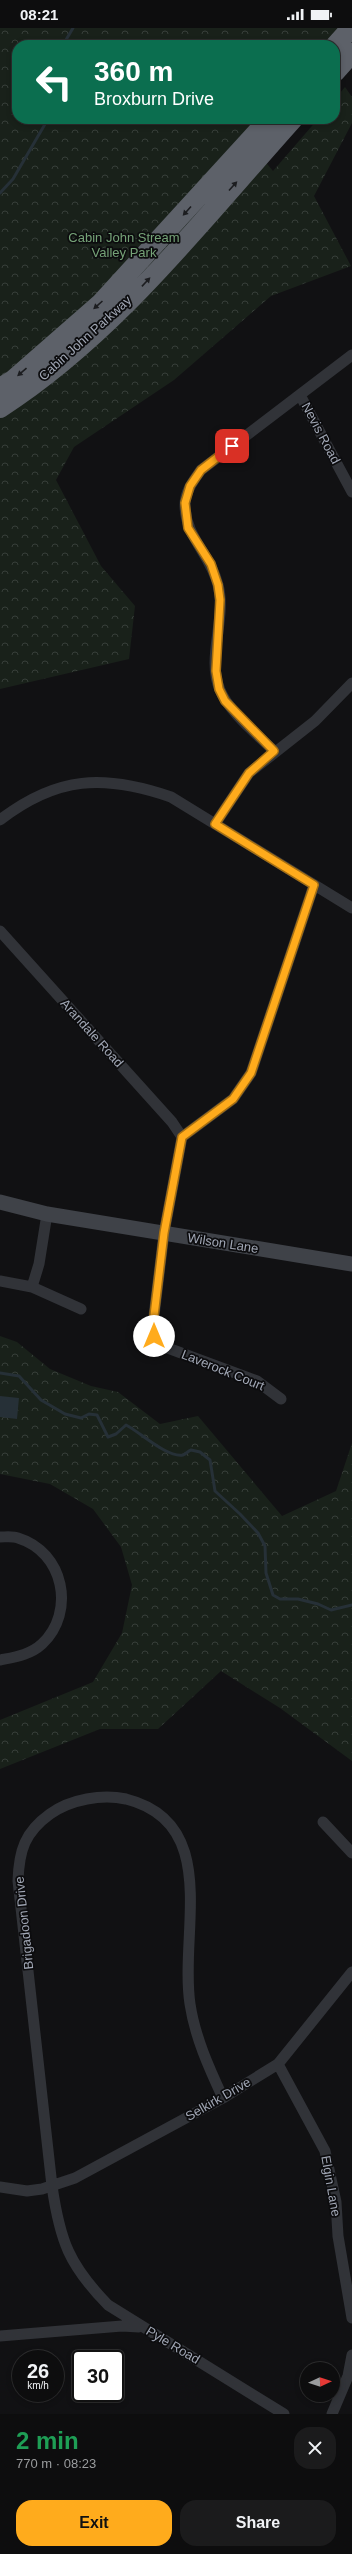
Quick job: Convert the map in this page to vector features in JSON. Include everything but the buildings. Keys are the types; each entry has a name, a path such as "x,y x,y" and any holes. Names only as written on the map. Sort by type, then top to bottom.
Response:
{"highway":[{"path":"340,40 351,28"},
{"path":"340,66 352,53"},
{"name":"Cabin John Parkway","path":"0,388 13,380 101,303 264,124"},
{"name":"Cabin John Parkway","path":"0,408 20,395 120,310 288,124"}],"main road":[{"name":"Wilson Lane","path":"0,1202 47,1214 352,1264"}],"street":[{"path":"274,751 225,701 219,689 216,671 220,600 218,585 211,564 188,528 185,503 190,486 201,470 352,356"},
{"name":"Nevis Road","path":"300,395 352,492"},
{"path":"215,824 249,773 274,751 315,721 352,683"},
{"path":"0,820 20,804 40,794 76,784 108,781 138,786 171,797 352,908"},
{"path":"164,1233 182,1137 233,1099 251,1073 314,885"},
{"name":"Arandale Road","path":"0,931 182,1137"},
{"path":"32,1287 39,1264 47,1214"},
{"name":"Laverock Court","path":"164,1233 153,1324 154,1336 165,1347 257,1381 281,1398"},
{"path":"0,1281 32,1287 81,1309"},
{"path":"0,1537 18,1538 37,1548 54,1566 62,1588 61,1614 52,1633 41,1645 24,1655 0,1660"},
{"name":"Brigadoon Drive","path":"141,2327 108,2305 88,2284 75,2267 65,2247 58,2226 52,2186 18,1881 19,1861 22,1848 35,1825 55,1810 86,1799 113,1796 141,1803 159,1814 172,1826 185,1848 191,1877 186,1961 190,2004 205,2059 222,2098"},
{"path":"323,1822 352,1853"},
{"name":"Selkirk Drive","path":"0,2187 27,2191 52,2186 75,2178 222,2098 278,2064 352,1972"},
{"name":"Elgin Lane","path":"278,2064 325,2150 336,2202 338,2236 352,2318"},
{"name":"Pyle Road","path":"0,2336 122,2326 141,2327 284,2414"},
{"path":"332,2414 348,2376 352,2355"}],"green space":[{"name":"Cabin John Stream Valley Park","path":"0,28 351,28 340,40 12,40 12,124 265,124 249,142 273,171 314,124 340,124 340,93 345,87 352,97 352,123 314,196 351,266 271,296 174,380 74,447 56,480 101,566 135,606 129,659 0,689"},
{"path":"0,1336 17,1342 50,1369 91,1386 118,1392 160,1424 198,1416 282,1516 336,1491 352,1443 352,1761 280,1708 221,1671 158,1729 100,1729 0,1769 0,1720 93,1682 122,1633 132,1585 121,1547 93,1509 50,1484 0,1474"}],"shaded area":[{"path":"0,1396 19,1398 17,1419 0,1417"}],"waterway":[{"path":"66,40 73,28"},
{"path":"0,193 13,179 45,124"},
{"path":"0,1373 19,1376 41,1400 65,1414 81,1418 89,1414 97,1415 108,1437 116,1434 126,1425 169,1453 183,1455 191,1450 200,1452 210,1460 215,1491 258,1533 265,1546 266,1573 273,1595 280,1599 298,1599 318,1604 331,1610 352,1605"}],"route":[{"path":"154,1336 153,1324 164,1233 174,1172 182,1137 233,1099 251,1073 314,885 215,824 249,773 274,751 225,701 219,689 216,671 220,600 218,585 211,564 188,528 185,503 190,486 201,470 232,446"}]}
